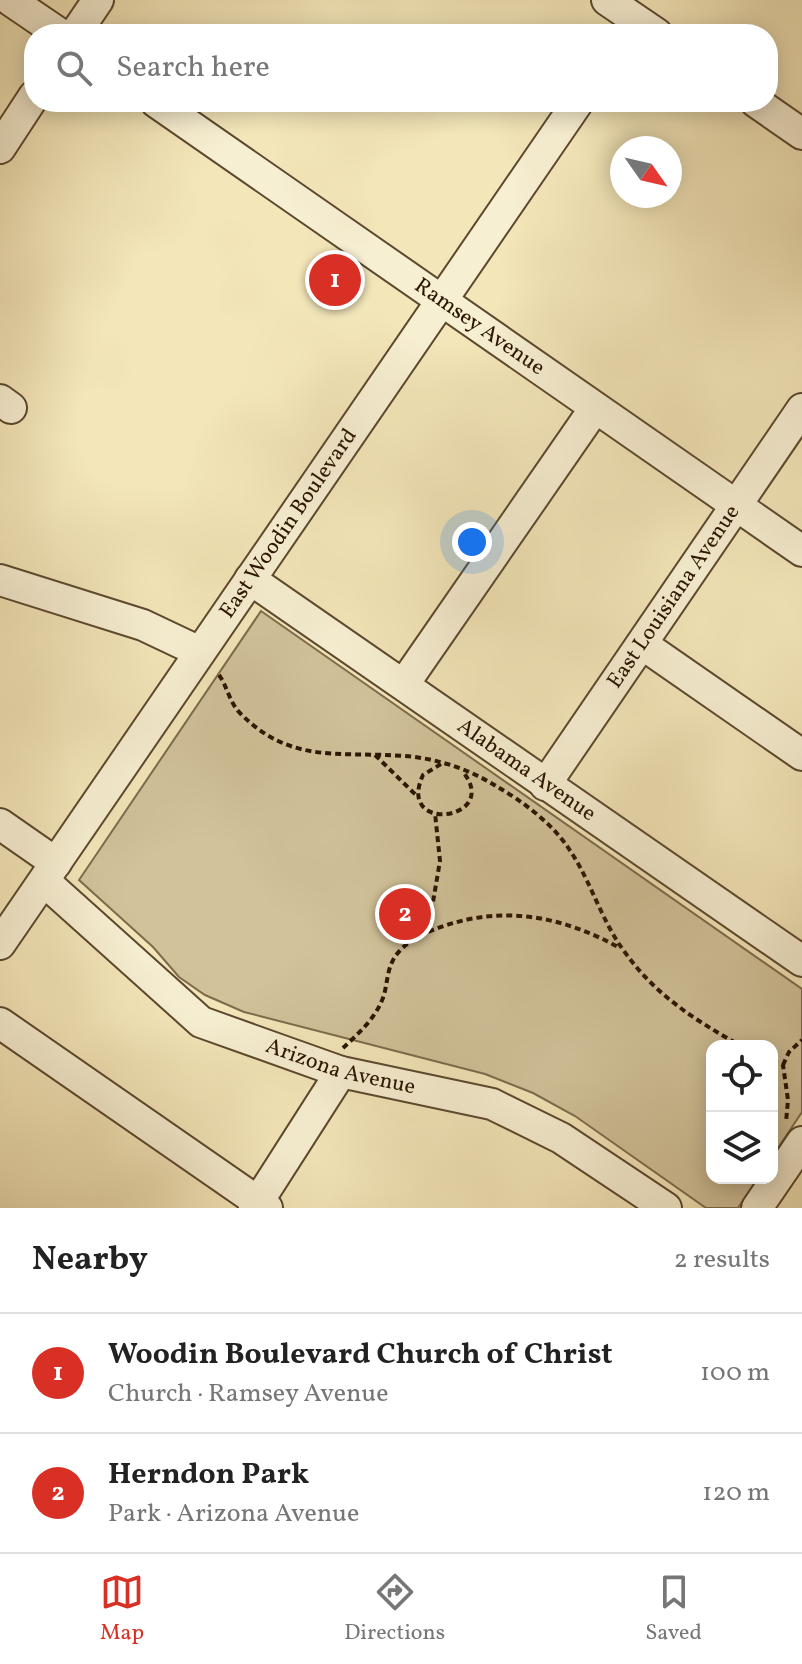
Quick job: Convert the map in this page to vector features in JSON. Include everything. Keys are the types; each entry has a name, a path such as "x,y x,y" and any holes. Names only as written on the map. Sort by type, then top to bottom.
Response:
{"street":[{"path":"10,0 45,24"},
{"path":"82,24 98,0"},
{"path":"607,0 641,22"},
{"path":"0,148 24,111"},
{"name":"Ramsey Avenue","path":"170,112 439,302 802,551"},
{"name":"East Woodin Boulevard","path":"0,944 50,872 209,663 250,579 571,112"},
{"path":"776,112 799,124"},
{"path":"404,684 595,408"},
{"name":"East Louisiana Avenue","path":"545,785 802,409"},
{"name":"Alabama Avenue","path":"250,579 802,961"},
{"path":"0,580 143,625 209,663"},
{"path":"642,644 802,755"},
{"name":"Arizona Avenue","path":"0,824 201,1022 513,1112 561,1138 666,1208"},
{"path":"0,1023 259,1206 338,1064"},
{"path":"757,1208 794,1136"}],"path":[{"path":"209,663 237,709 259,729 289,747 327,755 404,756 446,763 508,793 559,835 623,950 680,1011 731,1040"},
{"path":"375,755 435,813 440,861 428,931"},
{"path":"420,799 423,775 437,764 446,763"},
{"path":"435,813 456,813 468,801 470,784 462,770"},
{"path":"338,1064 384,996 391,962 400,950 428,931 477,917 530,915 573,926 623,950"},
{"path":"794,1136 783,1065 789,1052 802,1040"},
{"path":"778,1063 783,1065"}],"shaded area":[{"path":"261,611 802,989 802,1112 778,1148 778,1040 706,1040 706,1184 754,1184 738,1208 706,1208 575,1116 533,1093 485,1074 244,1012 205,995 179,977 153,947 79,880"}],"place":[{"name":"Woodin Boulevard Church of Christ","path":"335,280"},
{"name":"Herndon Park","path":"405,914"}]}
